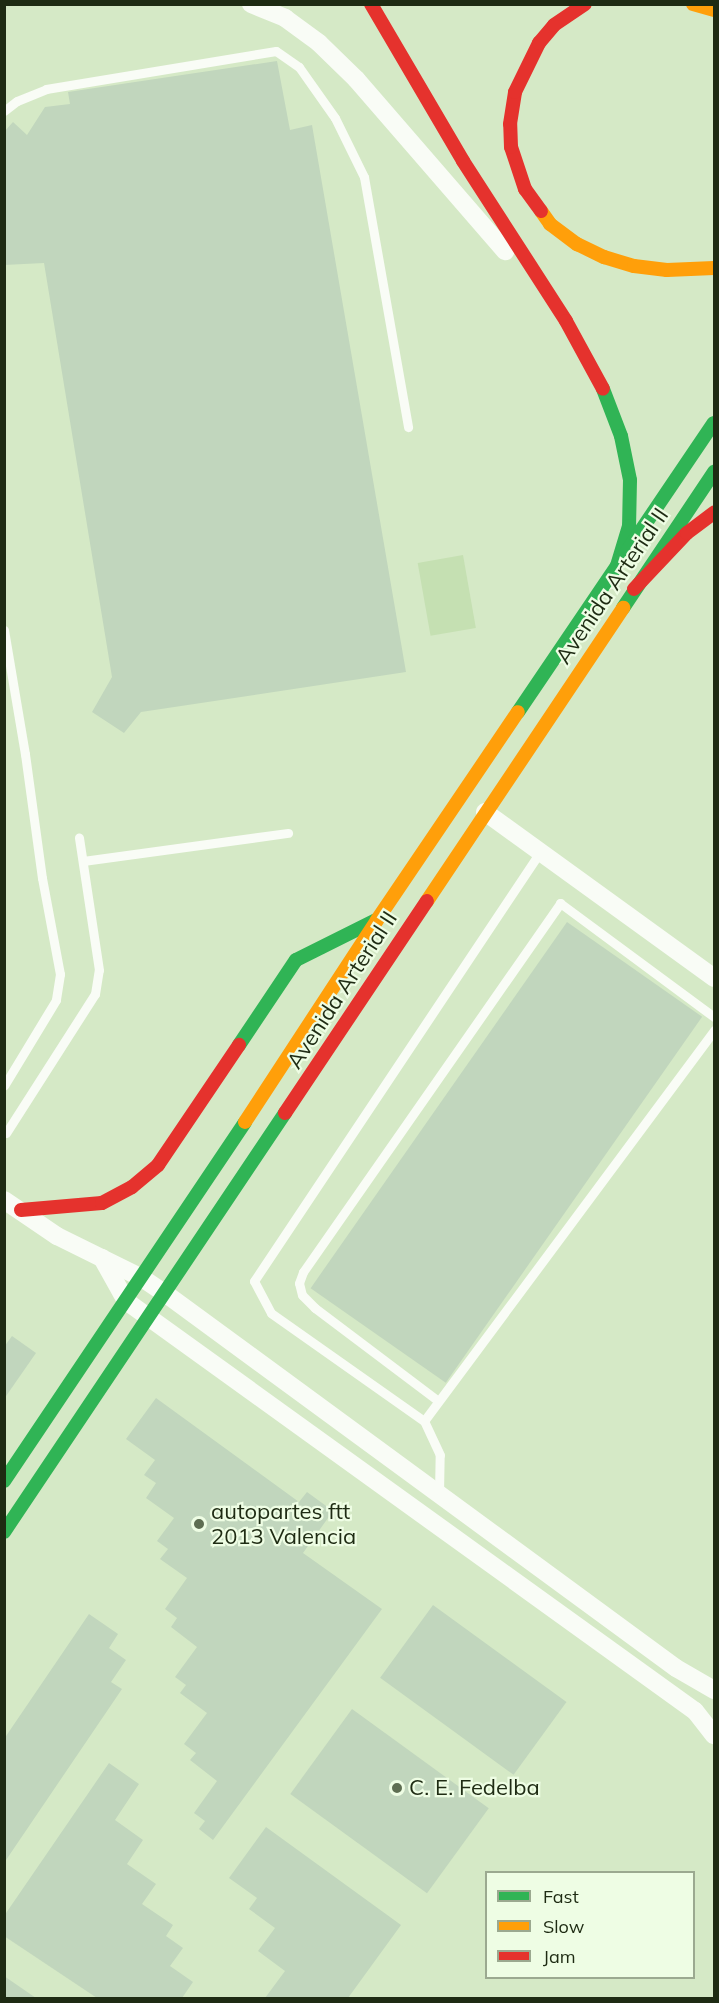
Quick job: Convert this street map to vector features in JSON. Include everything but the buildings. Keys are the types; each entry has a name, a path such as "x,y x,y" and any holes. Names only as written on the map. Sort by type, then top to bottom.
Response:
{"main road":[{"path":"371,4 463,161 566,321 599,378 621,436 630,480 629,526 616,569"},
{"path":"585,4 554,25 539,43 515,92 510,124 511,147 525,189 550,224 577,244 604,257 634,266 667,270 714,268"},
{"path":"693,4 714,10"},
{"name":"Avenida Arterial II","path":"4,1481 142,1278 377,920 714,423"},
{"name":"Avenida Arterial II","path":"4,1532 150,1318 485,812 714,472"},
{"path":"634,590 687,532 714,513"},
{"path":"21,1210 102,1203 132,1187 158,1165 296,960 377,920"}],"street":[{"path":"251,4 285,18 319,43 356,79 566,321"},
{"path":"485,812 714,978"},
{"path":"4,1200 57,1236 142,1278 166,1294 676,1668 714,1690"},
{"path":"102,1258 126,1301 695,1711 714,1735"}],"lane":[{"path":"4,111 17,101 46,88 276,51 299,67 335,118 363,177 408,427"},
{"path":"4,630 42,879 60,974 56,1000 4,1086"},
{"path":"82,861 288,833"},
{"path":"5,1132 95,994 99,970 79,837"},
{"path":"439,1494 440,1455 424,1421 271,1313 254,1281 540,852"},
{"path":"437,1400 315,1308 302,1295 299,1283 303,1272 560,903 714,1017"},
{"path":"424,1421 437,1400 714,1030"}],"green space":[{"path":"463,555 476,628 431,636 418,563"}],"traffic: fast":[{"path":"603,389 621,436 630,480 629,526 616,569"},
{"path":"518,712 714,423"},
{"path":"623,608 714,472"},
{"path":"239,1045 296,960 376,920"},
{"path":"4,1532 285,1113"},
{"path":"4,1481 245,1122"}],"traffic: slow":[{"path":"693,4 714,10"},
{"path":"541,211 550,224 577,244 604,257 634,266 667,270 714,268"},
{"path":"427,901 623,608"},
{"path":"245,1122 377,920 518,712"}],"traffic: jam":[{"path":"371,4 463,161 566,321 603,389"},
{"path":"541,211 525,189 511,147 510,124 515,92 539,43 554,25 585,4"},
{"path":"634,589 687,533 714,513"},
{"path":"285,1113 427,901"},
{"path":"21,1210 102,1203 132,1187 158,1165 239,1045"}],"place":[{"name":"autopartes ftt 2013 Valencia","path":"199,1524"},
{"name":"C. E. Fedelba","path":"397,1788"}]}
